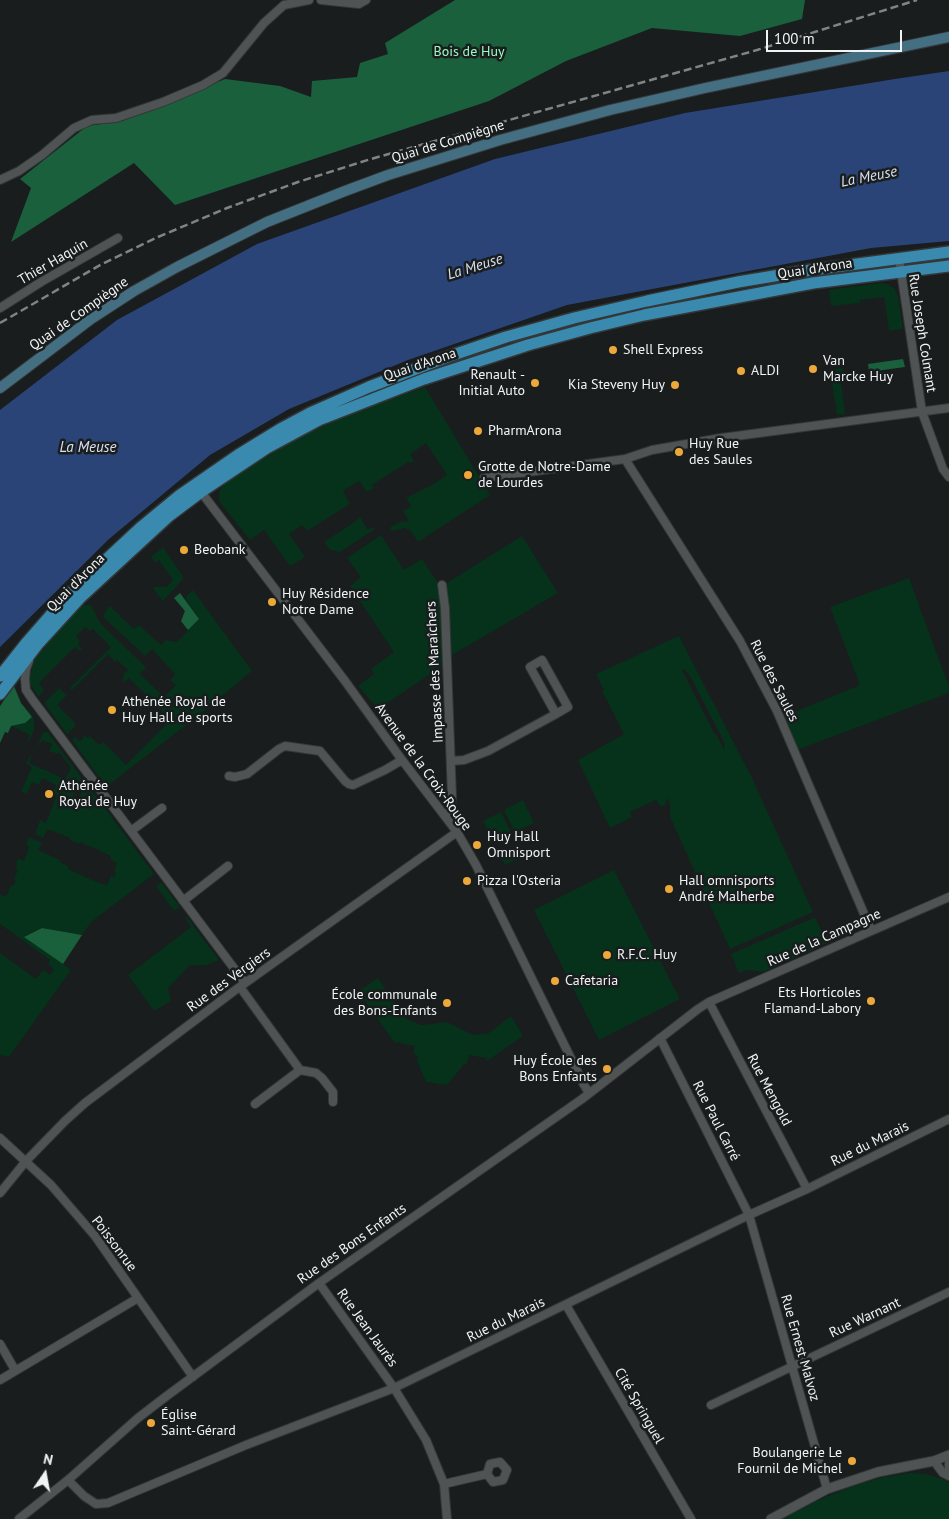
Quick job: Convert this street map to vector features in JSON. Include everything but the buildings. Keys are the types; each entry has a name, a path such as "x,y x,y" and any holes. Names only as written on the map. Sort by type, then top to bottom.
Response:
{"main road":[{"name":"Quai de Compiègne","path":"0,388 91,320 177,266 267,222 344,191 396,172 500,140 610,110 949,37"},
{"name":"Quai d'Arona","path":"0,694 34,648 84,594 198,488 238,455 310,413 377,383 447,356 506,337 638,303 738,282 949,252"},
{"name":"Quai d'Arona","path":"0,676 68,594 140,528 198,488 319,420 424,379 528,345 590,328 669,310 814,283 949,266"}],"street":[{"path":"0,180 19,171 42,156 74,128 92,120 116,118 163,102 217,77 230,66 264,24 284,5 308,0"},
{"path":"321,0 359,4 366,0"},
{"name":"Thier Haquin","path":"0,308 118,238"},
{"name":"Rue Joseph Colmant","path":"898,258 922,412"},
{"path":"484,478 625,459 652,450 721,438 949,408"},
{"path":"922,412 943,469 949,477"},
{"name":"Rue des Saules","path":"625,459 740,641 777,712 870,930"},
{"name":"Avenue de la Croix-Rouge","path":"198,488 457,832 488,888 589,1093"},
{"name":"Impasse des Maraîchers","path":"442,584 445,608 452,798 451,806 445,816"},
{"path":"34,648 26,669 26,690 183,901 300,1070 316,1074 322,1078 333,1092 333,1102"},
{"path":"451,761 464,760 488,751 556,714 568,706 542,660 530,667 556,714"},
{"path":"229,776 247,774 279,749 286,746 320,751 345,781 353,785 402,760"},
{"path":"131,831 162,808"},
{"name":"Rue des Vergiers","path":"0,1192 65,1120 85,1103 242,985 457,832"},
{"path":"183,901 228,866"},
{"name":"Rue de la Campagne","path":"709,1002 949,897"},
{"name":"Rue des Bons Enfants","path":"19,1519 68,1480 138,1418 319,1282 589,1093 709,1002"},
{"name":"Rue Mengold","path":"709,1002 807,1189"},
{"name":"Rue Paul Carré","path":"660,1038 749,1215"},
{"path":"255,1104 300,1070"},
{"name":"Rue du Marais","path":"68,1480 84,1496 96,1504 108,1503 246,1445 394,1388 749,1215 807,1189 949,1118"},
{"name":"Poissonrue","path":"0,1138 50,1185 95,1236 193,1377"},
{"name":"Rue Ernest Malvoz","path":"749,1215 827,1489"},
{"name":"Rue Jean Jaurès","path":"319,1282 394,1388 426,1440 444,1484 447,1519"},
{"name":"Rue Warnant","path":"712,1405 949,1292"},
{"path":"0,1380 138,1298"},
{"name":"Cité Springuel","path":"566,1305 691,1519"},
{"path":"0,1344 15,1370"},
{"path":"771,1519 827,1489 878,1472 934,1461 949,1455"},
{"path":"934,1461 943,1473 949,1476"},
{"path":"949,1461 949,1469"},
{"path":"444,1484 487,1474"}],"green space":[{"name":"Bois de Huy","path":"455,0 805,0 802,19 740,36 652,28 566,61 489,101 175,205 134,163 11,242 31,188 20,179 87,126 122,121 225,79 280,86 311,97 312,81 357,77 360,63 388,54 385,43"},
{"path":"880,283 894,288 898,295 903,329 889,331 884,297 860,300 860,303 831,306 829,290"},
{"path":"903,359 905,367 869,372 868,364"},
{"path":"843,368 844,376 840,377 845,414 837,415 830,370"},
{"path":"425,387 490,495 418,542 411,531 405,528 393,531 389,528 402,521 409,522 403,511 411,506 406,498 447,475 426,443 410,454 414,461 408,462 372,485 374,488 367,492 359,481 343,491 350,504 307,531 302,525 289,534 305,557 290,566 264,530 250,540 219,501 219,493 223,484 294,440 351,413"},
{"path":"360,517 368,530 373,527 375,529 340,552 330,550 324,542"},
{"path":"381,535 404,570 422,559 439,584 442,603 444,665 378,709 358,686 374,674 371,669 394,652 350,586 361,577 347,558"},
{"path":"522,536 558,593 452,655 445,584"},
{"path":"163,547 184,578 163,601 153,589 154,587 166,587 173,580 159,560 155,563 151,557"},
{"path":"909,578 949,687 949,693 794,751 780,718 860,685 830,607"},
{"path":"193,590 252,671 106,787 72,740 75,737 80,741 85,736 88,738 90,736 99,745 103,742 126,765 167,724 162,719 166,715 129,678 125,682 122,679 128,670 117,660 115,662 108,654 72,690 70,688 111,647 93,629 90,631 85,627 76,636 80,641 78,644 82,649 80,651 75,647 39,683 44,690 39,697 30,684 29,679 34,661 74,611 83,605 91,605 100,623 146,667 140,674 164,697 176,685 170,680 175,674 152,649 145,656 103,617 108,607 111,607 134,629 139,625 161,645 166,640 177,642 199,619 185,598"},
{"path":"180,593 199,619 188,630 181,621 185,611 174,598"},
{"path":"679,636 753,780 813,912 730,949 670,817 670,805 667,798 665,805 661,807 656,800 630,812 632,817 610,828 578,760 624,734 602,691 604,690 596,674","holes":["684,669 690,676 724,742 724,749 682,670"]},
{"path":"14,686 21,703 32,717 25,723 11,726 8,733 5,732 0,743 0,706"},
{"path":"59,688 67,695 57,705 76,726 67,734 44,703"},
{"path":"21,701 32,715 34,720 34,731 29,741 27,741 30,735 11,726 25,723 32,717"},
{"path":"47,731 83,780 77,787 70,804 75,807 81,793 90,788 154,874 91,922 82,935 42,928 25,936 71,970 9,1057 0,1055 0,953 36,979 43,970 50,975 54,969 48,964 50,960 0,924 0,894 6,897 11,885 13,886 18,870 16,869 16,863 18,859 24,861 29,847 26,845 29,837 42,843 38,850 60,860 60,862 68,866 68,869 99,883 107,885 111,876 114,877 116,873 114,871 117,863 110,859 111,856 80,842 79,844 48,829 43,838 35,834 40,820 46,823 57,795 53,793 56,785 42,778 39,785 32,782 27,794 21,791 32,767 26,764 30,756 32,756 29,763 65,779 71,768 60,753 49,751 52,744 42,740 38,746 42,734"},
{"path":"523,800 534,823 515,832 504,810"},
{"path":"501,812 512,834 494,844 483,821"},
{"path":"518,845 524,856 505,865 500,855"},
{"name":"R.F.C. Huy","path":"614,870 680,999 599,1040 534,910"},
{"path":"161,882 180,907 174,911 156,886"},
{"path":"187,917 219,960 207,965 189,966 168,988 171,1001 154,1011 128,975 191,927 185,918"},
{"path":"815,917 827,943 764,972 747,970 739,973 731,954"},
{"path":"42,928 82,935 63,964 24,937"},
{"path":"378,978 405,1018 421,1025 447,1022 473,1035 489,1033 511,1016 523,1036 487,1061 486,1058 469,1055 467,1064 463,1064 447,1085 426,1082 417,1061 418,1056 413,1054 415,1046 394,1042 358,991"},
{"path":"911,1473 926,1474 943,1479 949,1483 949,1519 783,1519 816,1501 859,1484"}],"water":[{"name":"La Meuse","path":"949,71 949,241 871,248 567,305 408,360 289,409 210,455 109,539 0,647 0,410 117,320 257,244 495,159 685,113"}],"railway":[{"path":"0,323 102,264 158,237 227,208 298,182 371,159 757,50 917,0"}],"place":[{"name":"Shell Express","path":"613,350"},
{"name":"Van Marcke Huy","path":"813,369"},
{"name":"ALDI","path":"741,371"},
{"name":"Renault - Initial Auto","path":"535,383"},
{"name":"Kia Steveny Huy","path":"675,385"},
{"name":"PharmArona","path":"478,431"},
{"name":"Huy Rue des Saules","path":"679,452"},
{"name":"Grotte de Notre-Dame de Lourdes","path":"468,475"},
{"name":"Beobank","path":"184,550"},
{"name":"Huy Résidence Notre Dame","path":"272,602"},
{"name":"Athénée Royal de Huy Hall de sports","path":"112,710"},
{"name":"Athénée Royal de Huy","path":"49,794"},
{"name":"Huy Hall Omnisport","path":"477,845"},
{"name":"Pizza l'Osteria","path":"467,881"},
{"name":"Hall omnisports André Malherbe","path":"669,889"},
{"name":"R.F.C. Huy","path":"607,955"},
{"name":"Cafetaria","path":"555,981"},
{"name":"Ets Horticoles Flamand-Labory","path":"871,1001"},
{"name":"École communale des Bons-Enfants","path":"447,1003"},
{"name":"Huy École des Bons Enfants","path":"607,1069"},
{"name":"Église Saint-Gérard","path":"151,1423"},
{"name":"Boulangerie Le Fournil de Michel","path":"852,1461"}]}
